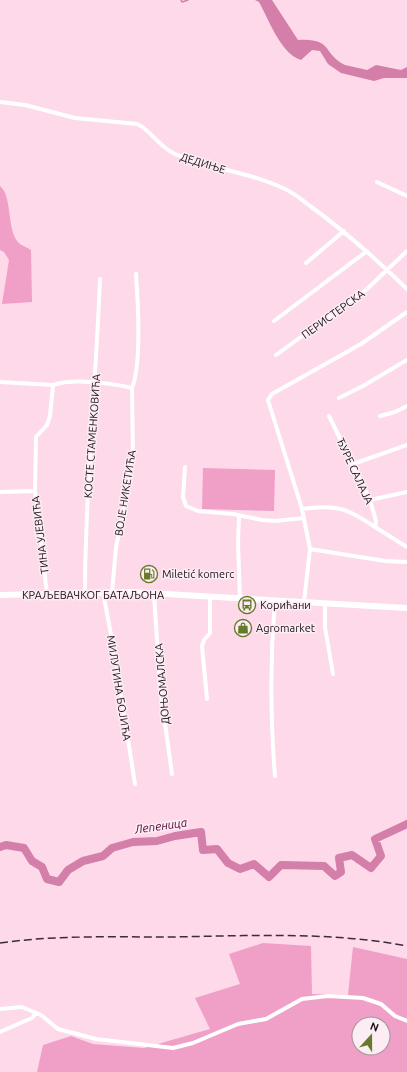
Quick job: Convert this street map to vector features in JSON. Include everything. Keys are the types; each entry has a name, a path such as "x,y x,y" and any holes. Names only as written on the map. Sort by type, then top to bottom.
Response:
{"main road":[{"name":"КРАЉЕВАЧКОГ БАТАЉОНА","path":"0,595 112,592 407,608"}],"street":[{"name":"ДЕДИЊЕ","path":"0,102 25,105 80,119 137,124 143,127 159,144 175,154 214,167 248,175 286,189 344,231 407,289"},
{"path":"377,182 407,196"},
{"path":"306,263 344,231"},
{"path":"388,270 407,251"},
{"path":"274,322 367,252"},
{"name":"ПЕРИСТЕРСКА","path":"276,355 366,290 388,270"},
{"name":"ВОЈЕ НИКЕТИЋА","path":"112,592 116,548 133,458 132,388 136,379 137,362 138,300 136,274"},
{"name":"КОСТЕ СТАМЕНКОВИЋА","path":"85,593 87,507 96,384 100,279"},
{"path":"304,602 310,549 302,509 268,400 272,394 361,344 407,312"},
{"path":"339,398 363,386 407,360"},
{"path":"0,382 53,385 59,383 96,384 117,385 132,388"},
{"name":"ТИНА УЈЕВИЋА","path":"47,594 35,491 36,437 47,425 50,416 53,385"},
{"path":"380,416 395,412 407,406"},
{"name":"ЂУРЕ САЛАЈА","path":"329,416 370,500 376,521 375,527"},
{"path":"353,464 407,445"},
{"path":"185,468 183,497 186,506 198,511 233,514 274,521 304,518"},
{"path":"0,492 35,491"},
{"path":"370,500 407,492"},
{"name":"ЂУРЕ САЛАЈА","path":"302,509 336,507 359,516 407,547"},
{"path":"239,516 238,543 240,598"},
{"path":"310,549 385,561 407,562"},
{"name":"МИЛУТИНА БОЈИЋА","path":"103,592 115,656 135,784"},
{"name":"ДОЊОМАЛСКА","path":"154,594 160,687 172,774"},
{"path":"206,700 202,646 204,640 210,633 210,597"},
{"path":"275,600 271,693 275,776"},
{"path":"325,603 325,627 333,674"},
{"path":"0,1009 22,1007 41,1015 58,1029 96,1039 172,1048 193,1043 238,1024 266,1018 302,999 328,996 363,998 381,1004 395,1016 407,1021"},
{"path":"0,1032 32,1018 36,1012"}],"shaded area":[{"path":"255,0 272,0 298,40 309,40 323,44 338,61 345,65 367,70 376,65 401,70 407,67 407,78 384,78 374,81 341,73 328,64 320,51 312,50 301,60 294,57 287,51 276,36 259,2"},
{"path":"0,186 7,198 11,223 16,239 20,244 31,250 32,302 2,304 9,260 4,252 0,250"},
{"path":"203,468 275,470 274,511 202,509"},
{"path":"263,943 311,946 312,994 348,995 353,947 407,959 407,1072 37,1072 43,1045 71,1036 93,1044 144,1048 210,1029 195,998 240,984 229,954"}],"waterway":[{"path":"181,0 182,2 188,0"},
{"name":"Лепеница","path":"0,847 6,845 24,848 32,861 42,867 47,879 59,882 68,870 83,861 103,856 112,848 133,842 157,841 175,836 201,832 203,850 217,849 228,863 240,869 254,864 269,877 281,865 324,866 335,876 341,872 339,858 352,855 371,868 381,856 375,839 407,824"}],"railway":[{"path":"0,943 21,940 84,937 257,935 347,938 407,946"}],"place":[{"name":"Miletić komerc","path":"149,574"},
{"name":"Корићани","path":"247,605"},
{"name":"Agromarket","path":"243,628"}]}
